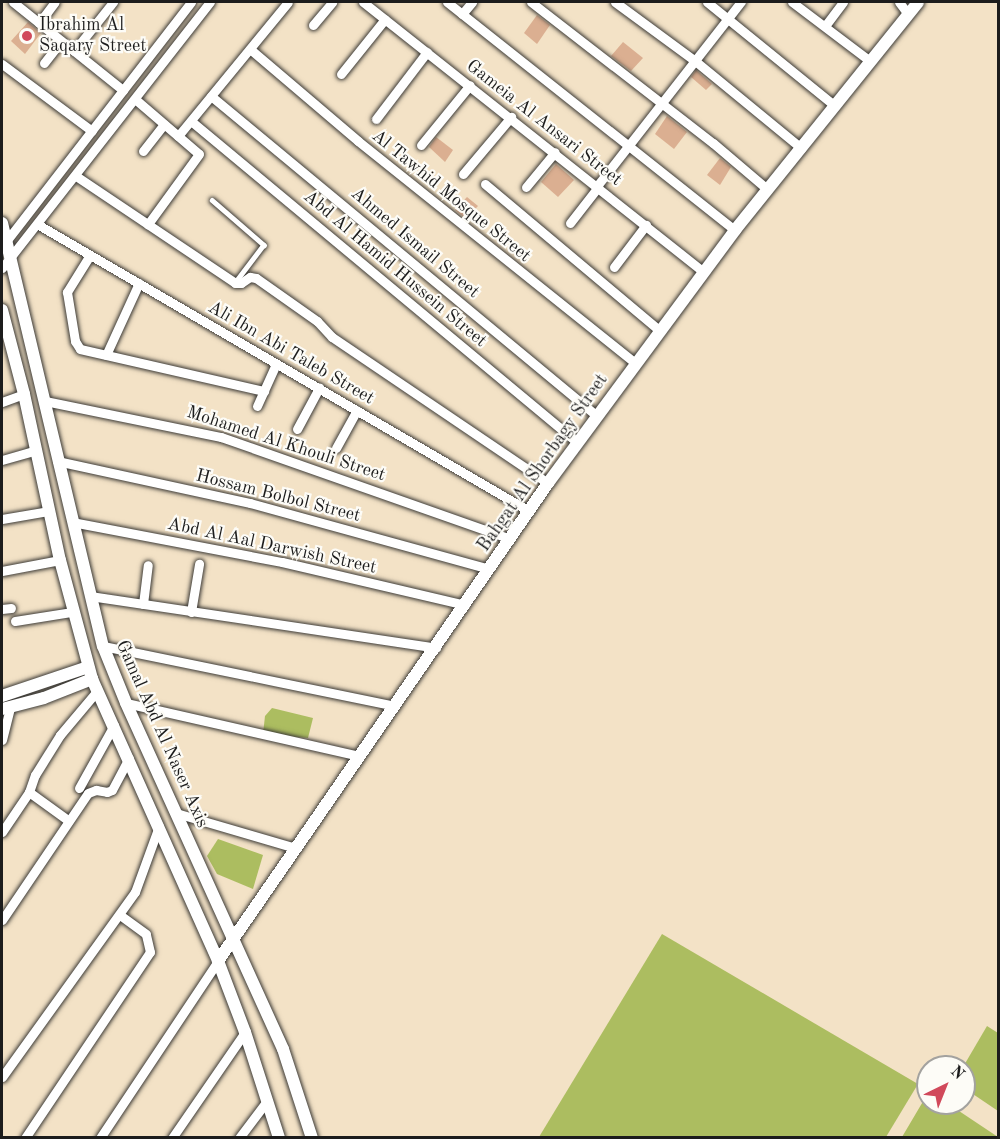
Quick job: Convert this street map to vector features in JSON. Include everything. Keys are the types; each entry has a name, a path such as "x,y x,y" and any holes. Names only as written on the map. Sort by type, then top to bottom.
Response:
{"street":[{"path":"13,2 123,90"},
{"path":"39,23 55,2"},
{"path":"74,51 113,2"},
{"path":"4,244 191,2"},
{"path":"6,263 210,2"},
{"path":"178,136 288,2"},
{"path":"313,25 332,2"},
{"name":"Gameia Al Ansari Street","path":"363,2 704,272"},
{"path":"447,2 627,147 679,184 735,230"},
{"path":"462,14 472,2"},
{"path":"531,2 662,103 767,189"},
{"path":"615,2 694,60 801,148"},
{"path":"707,2 729,17 835,105"},
{"path":"570,223 741,2"},
{"path":"792,2 870,61"},
{"path":"825,26 843,2"},
{"path":"898,2 908,14"},
{"name":"Bahgat Al Shorbagy Street","path":"218,961 548,483 735,230 918,2"},
{"path":"341,74 386,19"},
{"path":"44,63 61,41"},
{"name":"Al Tawhid Mosque Street","path":"250,49 357,141 636,364"},
{"path":"376,119 426,52"},
{"path":"2,63 92,131"},
{"path":"421,145 470,85"},
{"name":"Ahmed Ismail Street","path":"211,96 597,416"},
{"path":"135,99 199,154 148,224"},
{"path":"463,174 511,117"},
{"name":"Abd Al Hamid Hussein Street","path":"190,121 578,443"},
{"path":"143,151 164,124"},
{"path":"526,187 555,152"},
{"path":"76,176 235,283 241,283 250,277 256,278 317,321 332,337 548,483"},
{"path":"485,184 660,331"},
{"name":"Gamal Abd Al Naser Axis","path":"2,223 6,263 45,401 57,461 103,646 126,703 283,1049 312,1137"},
{"name":"Ali Ibn Abi Taleb Street","path":"37,224 529,511"},
{"path":"614,267 646,225"},
{"path":"90,255 67,292 75,341 81,349 264,391"},
{"path":"106,355 139,283"},
{"path":"2,310 24,394 72,612 92,679 218,961 245,1032 279,1137"},
{"path":"257,406 276,363"},
{"path":"297,429 319,388"},
{"path":"2,402 24,394"},
{"name":"Mohamed Al Khouli Street","path":"45,401 221,437 510,539"},
{"path":"336,448 357,410"},
{"path":"2,460 36,450"},
{"name":"Hossam Bolbol Street","path":"57,461 250,503 489,569"},
{"path":"2,519 49,511"},
{"name":"Abd Al Aal Darwish Street","path":"72,522 282,562 465,605"},
{"path":"2,571 60,560"},
{"path":"192,612 199,564"},
{"path":"143,604 148,565"},
{"path":"90,596 436,648"},
{"path":"15,621 72,612"},
{"path":"103,646 395,706"},
{"path":"2,696 92,679"},
{"path":"2,740 6,708 92,679"},
{"path":"2,832 29,792 35,775 92,679"},
{"path":"126,703 360,756"},
{"path":"79,788 114,725"},
{"path":"2,920 91,791 112,790 129,758"},
{"path":"29,792 69,821"},
{"path":"176,813 296,848"},
{"path":"2,1077 120,915 141,880 159,826"},
{"path":"25,1137 150,952 146,934 120,915"},
{"path":"100,1137 218,961"},
{"path":"172,1137 245,1032"},
{"path":"239,1137 267,1101"}],"lane":[{"path":"212,200 264,244 235,283"}],"green space":[{"path":"272,708 313,718 308,738 263,734 265,716"},
{"path":"218,839 263,855 253,889 217,874 207,856"},
{"path":"662,934 916,1083 916,1087 886,1137 539,1137"},
{"path":"987,1026 998,1033 998,1111 976,1096 976,1055 970,1055"},
{"path":"916,1113 965,1115 998,1137 902,1137"}],"building":[{"path":"537,15 550,25 537,44 524,33"},
{"name":"Ibrahim Al Saqary Street","path":"28,22 41,33 25,54 11,41"},
{"path":"623,42 643,58 631,71 611,56"},
{"path":"696,70 712,84 706,90 691,77"},
{"path":"667,116 687,132 674,149 655,134"},
{"path":"436,137 453,150 445,162 429,147"},
{"path":"720,158 731,167 720,185 707,175"},
{"path":"556,164 574,180 558,197 541,182"},
{"path":"467,197 478,206 466,219 455,210"}],"place":[{"name":"Ibrahim Al Saqary Street","path":"27,36"}]}
